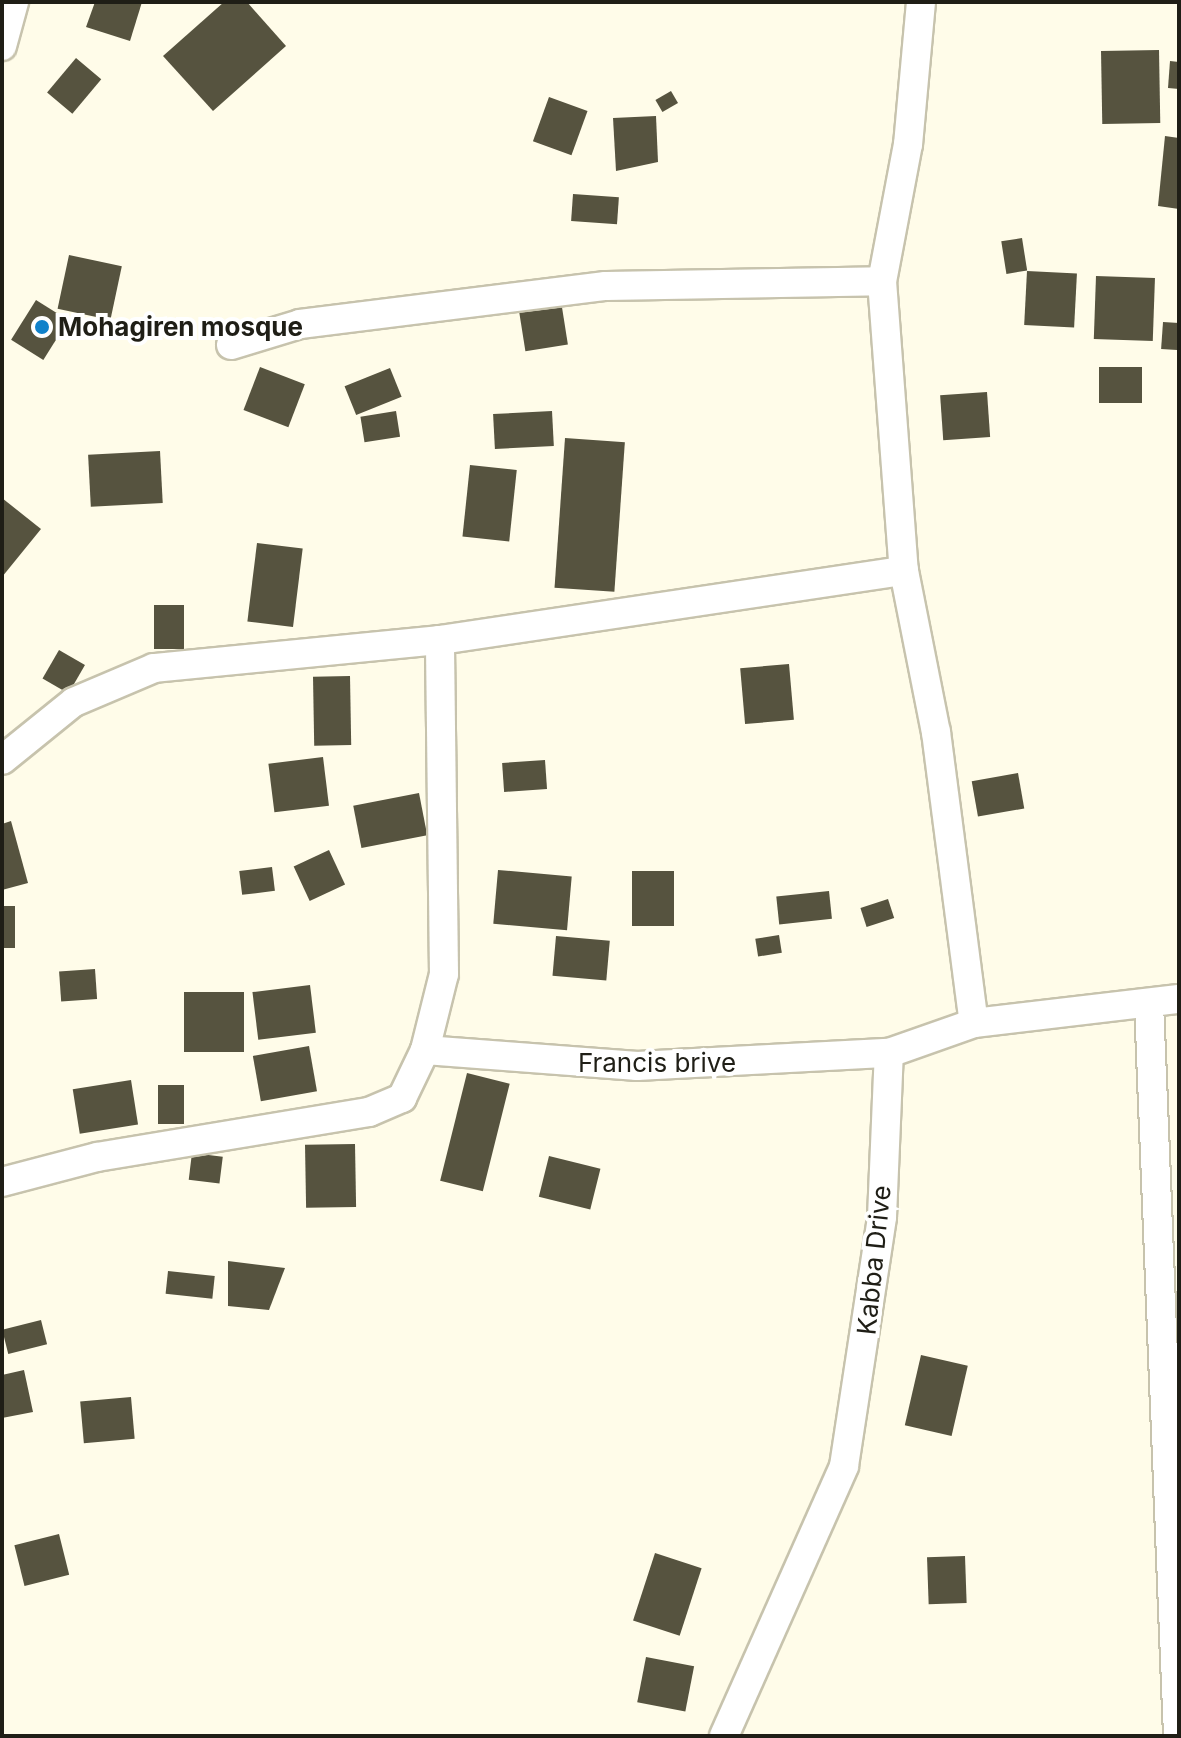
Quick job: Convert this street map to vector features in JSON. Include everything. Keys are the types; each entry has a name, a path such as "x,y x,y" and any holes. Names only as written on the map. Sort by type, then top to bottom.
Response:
{"street":[{"path":"2,46 14,2"},
{"path":"921,2 908,144 882,281 904,571 936,732 974,1023"},
{"path":"231,345 300,324 606,286 882,281"},
{"path":"2,760 74,702 154,668 440,640 904,571"},
{"path":"2,1182 97,1157 369,1112 402,1098 425,1050 444,974 440,640"},
{"path":"889,1053 974,1023 1179,999"},
{"path":"1149,1003 1178,1736"},
{"name":"Francis brive","path":"425,1050 637,1066 889,1053"},
{"name":"Kabba Drive","path":"724,1736 844,1466 882,1217 889,1053"}],"building":[{"path":"95,2 142,2 130,41 86,27"},
{"path":"224,2 247,2 286,46 213,111 163,56"},
{"path":"1159,50 1160,123 1102,124 1101,51"},
{"path":"76,58 101,79 72,114 47,92"},
{"path":"1170,61 1179,62 1179,89 1168,88"},
{"path":"671,91 678,103 662,112 655,100"},
{"path":"549,97 588,111 571,155 533,141"},
{"path":"656,116 658,162 616,171 613,118"},
{"path":"1165,136 1179,138 1179,209 1158,206"},
{"path":"573,194 619,197 617,224 571,221"},
{"path":"1022,238 1027,271 1006,274 1001,241"},
{"path":"69,255 122,266 110,320 58,309"},
{"path":"1027,271 1077,274 1074,328 1024,325"},
{"path":"1096,276 1155,278 1153,341 1094,339"},
{"path":"36,300 68,320 43,360 11,340"},
{"path":"561,301 568,344 525,351 519,308"},
{"path":"1163,322 1179,323 1177,350 1161,349"},
{"path":"260,367 305,384 288,427 244,410"},
{"path":"1099,367 1142,367 1142,403 1099,403"},
{"path":"390,368 402,397 356,415 345,386"},
{"path":"987,392 990,437 943,440 940,395"},
{"path":"396,411 400,437 365,442 360,417"},
{"path":"552,411 554,446 495,449 493,414"},
{"path":"565,438 625,442 614,592 555,588"},
{"path":"160,451 163,503 91,507 88,455"},
{"path":"470,465 517,470 509,542 462,537"},
{"path":"2,498 41,529 2,577"},
{"path":"257,543 303,549 293,627 247,621"},
{"path":"154,605 184,605 184,649 154,649"},
{"path":"59,650 85,665 68,694 42,679"},
{"path":"789,664 794,720 745,724 740,668"},
{"path":"350,676 351,745 314,746 313,677"},
{"path":"323,757 329,806 274,812 268,764"},
{"path":"545,760 547,789 504,792 502,763"},
{"path":"1018,773 1024,808 978,817 972,781"},
{"path":"419,793 427,835 361,848 353,806"},
{"path":"11,821 28,883 2,890 2,824"},
{"path":"329,850 345,884 310,901 294,866"},
{"path":"272,867 275,891 242,895 239,871"},
{"path":"498,870 572,876 567,930 493,924"},
{"path":"632,871 674,871 674,926 632,926"},
{"path":"829,891 832,919 779,924 776,897"},
{"path":"888,899 894,918 867,927 860,908"},
{"path":"2,906 15,906 15,948 2,948"},
{"path":"779,935 782,953 758,957 755,939"},
{"path":"556,936 610,941 606,981 553,976"},
{"path":"95,969 97,999 61,1001 59,972"},
{"path":"310,985 316,1033 258,1040 252,992"},
{"path":"184,992 244,992 244,1052 184,1052"},
{"path":"309,1046 317,1091 261,1101 253,1056"},
{"path":"467,1073 510,1084 483,1191 440,1181"},
{"path":"131,1080 138,1124 80,1134 73,1089"},
{"path":"158,1085 184,1085 184,1124 158,1124"},
{"path":"355,1144 356,1207 306,1208 305,1145"},
{"path":"192,1153 223,1157 219,1184 189,1180"},
{"path":"549,1156 600,1169 590,1210 539,1197"},
{"path":"228,1261 285,1268 269,1310 228,1306"},
{"path":"168,1271 215,1276 212,1299 166,1294"},
{"path":"41,1320 47,1344 8,1354 2,1330"},
{"path":"921,1355 968,1366 952,1436 905,1425"},
{"path":"24,1370 33,1412 2,1418 2,1375"},
{"path":"131,1397 135,1439 84,1443 80,1401"},
{"path":"59,1534 69,1575 25,1586 14,1545"},
{"path":"655,1553 702,1568 680,1636 633,1621"},
{"path":"965,1556 967,1603 929,1604 927,1557"},
{"path":"646,1657 694,1666 685,1712 637,1702"}],"place":[{"name":"Mohagiren mosque","path":"42,327"}]}
